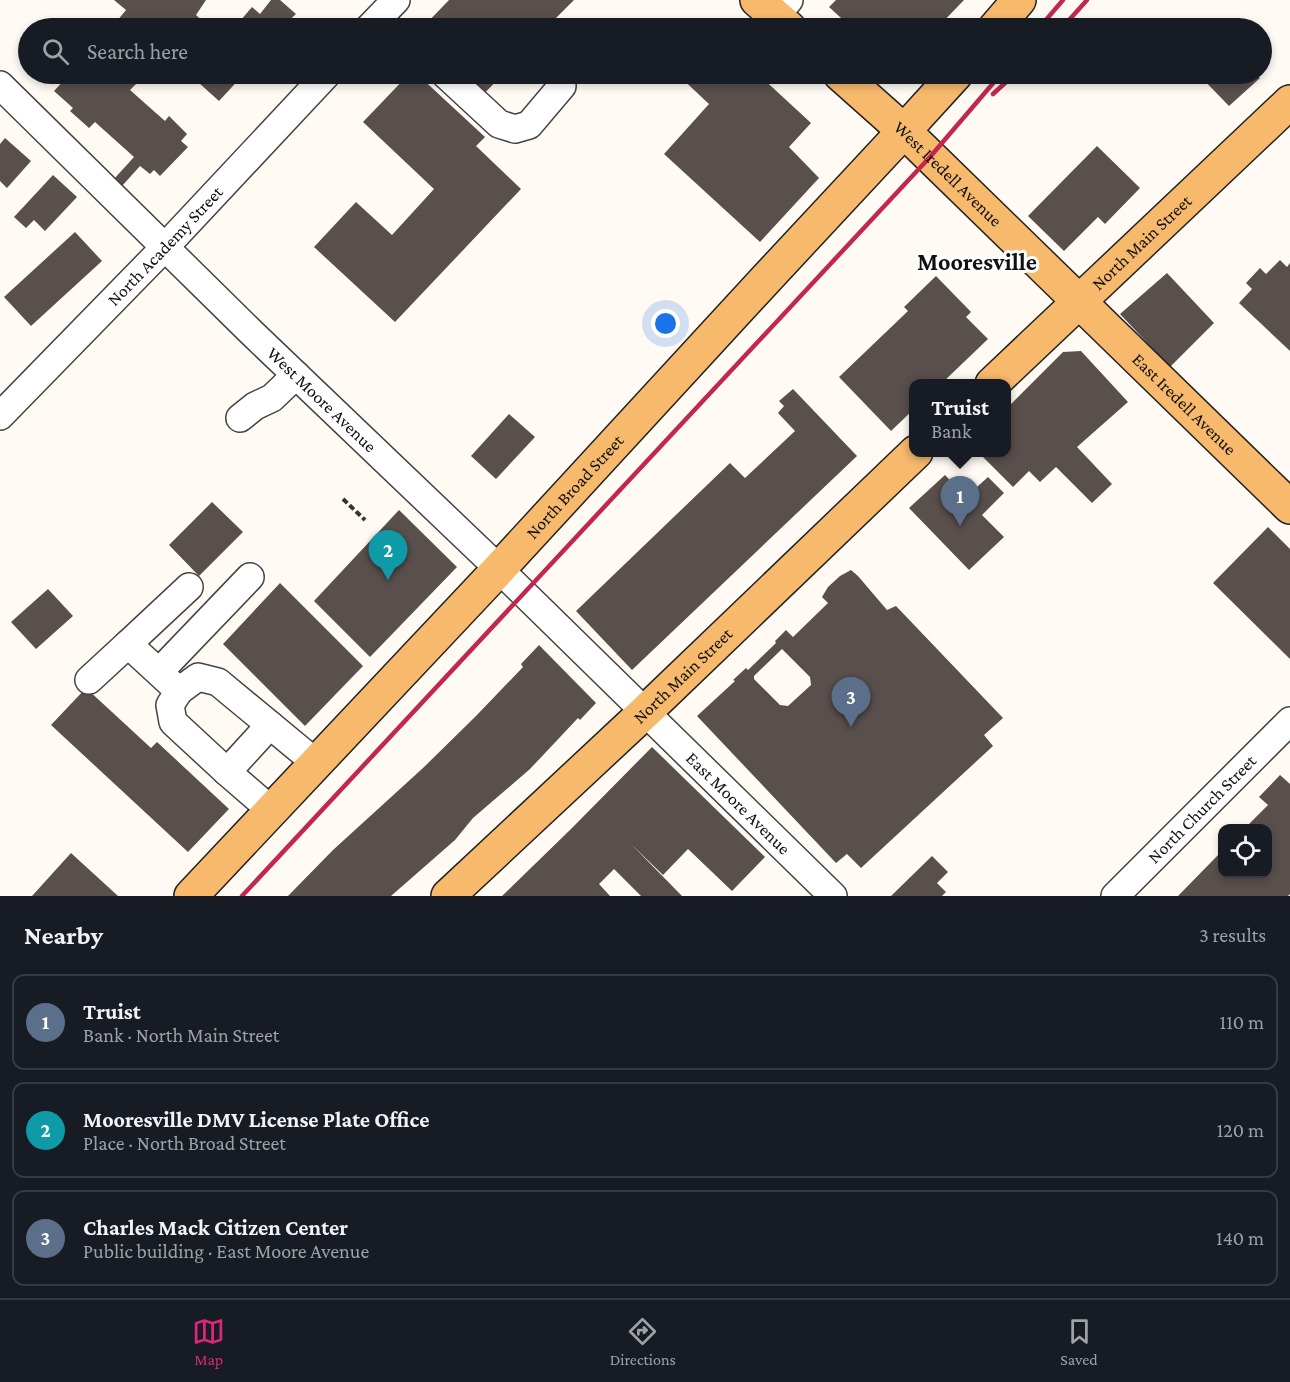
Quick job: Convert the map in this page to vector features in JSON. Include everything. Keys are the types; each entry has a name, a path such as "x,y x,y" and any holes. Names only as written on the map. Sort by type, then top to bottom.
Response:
{"main road":[{"path":"1004,18 1019,0"},
{"name":"West Iredell Avenue","path":"851,84 904,131 1080,301"},
{"name":"North Broad Street","path":"191,896 499,570 947,84"},
{"name":"North Main Street","path":"997,379 1290,102"},
{"name":"East Iredell Avenue","path":"1080,301 1290,507"},
{"name":"North Main Street","path":"448,896 912,457"}],"street":[{"name":"North Academy Street","path":"0,416 165,247 318,84"},
{"path":"456,84 499,124 515,129 529,125 562,86"},
{"name":"West Moore Avenue","path":"0,85 645,712"},
{"path":"240,417 255,406 272,398 296,375"},
{"path":"159,672 250,577"},
{"path":"89,680 189,587"},
{"path":"128,644 179,691"},
{"path":"272,811 173,722 170,705 179,691 198,677 218,682 316,763"},
{"name":"East Moore Avenue","path":"645,712 833,896"},
{"name":"North Church Street","path":"1115,896 1290,721"},
{"path":"226,772 270,725"}],"path":[{"path":"343,499 365,520"}],"building":[{"path":"114,0 206,0 196,15 199,18 119,18 126,10"},
{"path":"271,0 280,0 296,14 292,18 243,18 252,7 260,14"},
{"path":"449,0 574,0 556,18 432,18"},
{"path":"836,0 964,0 947,18 841,18 829,7"},
{"path":"61,84 136,84 130,90 165,121 169,116 187,134 181,141 188,147 160,176 154,170 150,174 140,166 122,186 114,179 134,157 95,122 89,128 70,111 73,108 54,91"},
{"path":"200,84 235,84 219,101"},
{"path":"399,84 428,84 485,137 476,146 521,189 395,322 314,247 356,202 392,235 434,189 363,122"},
{"path":"462,84 493,84 478,100"},
{"path":"688,84 769,84 811,123 789,147 819,178 760,242 664,154 709,104"},
{"path":"1208,84 1253,84 1229,106"},
{"path":"5,138 31,161 7,188 0,181 0,144"},
{"path":"1097,146 1140,188 1105,224 1098,217 1064,251 1028,216"},
{"path":"53,175 77,197 45,231 34,220 26,228 14,217"},
{"path":"75,232 102,261 31,326 4,297"},
{"path":"1280,260 1287,267 1290,263 1290,351 1239,303 1252,289 1246,283 1260,268 1266,274"},
{"path":"1167,273 1214,323 1170,367 1120,314"},
{"path":"936,276 971,312 966,317 988,339 946,379 909,379 909,414 891,431 839,377 908,311 904,307"},
{"path":"1081,351 1128,402 1077,447 1112,484 1092,503 1056,467 1040,482 1029,471 1013,487 983,457 1011,457 1011,404 1063,352"},
{"path":"793,389 857,456 632,670 576,611 730,463 745,478 795,431 778,413 784,406 779,401"},
{"path":"509,414 535,437 496,479 471,456"},
{"path":"945,475 966,497 988,477 1004,493 982,515 1004,537 969,570 909,508"},
{"path":"212,502 243,532 199,576 169,545"},
{"path":"399,510 457,567 370,657 314,601"},
{"path":"1268,527 1290,549 1290,659 1213,583"},
{"path":"851,570 887,610 896,606 1003,718 984,735 993,746 861,868 847,854 836,863 697,716 735,681 733,680 746,668 748,670 776,643 775,641 786,630 793,637 828,603 822,597 828,587","holes":["782,649 810,677 811,685 788,706 780,705 754,679 754,676"]},
{"path":"280,583 363,666 305,726 223,644"},
{"path":"48,589 73,616 36,649 11,622"},
{"path":"539,645 596,703 580,720 578,718 530,769 473,818 455,840 391,896 288,896 333,850 476,716 523,667 521,664"},
{"path":"86,688 151,748 157,742 229,809 188,852 51,725"},
{"path":"652,747 765,857 732,891 688,849 663,875 630,843 682,896 641,896 614,869 599,884 610,896 502,896 572,828"},
{"path":"1280,775 1290,784 1290,894 1288,896 1178,896 1218,855 1218,878 1272,878 1272,824 1249,824 1268,805 1259,797"},
{"path":"71,853 118,896 32,896"},
{"path":"932,856 948,872 937,883 946,892 942,896 891,896"}],"railway":[{"path":"1048,18 1063,0"},
{"path":"1071,18 1087,0"},
{"path":"242,896 930,157 992,84"},
{"path":"993,94 1004,84"}],"place":[{"name":"Truist","path":"960,526"},
{"name":"Mooresville DMV License Plate Office","path":"388,580"},
{"name":"Charles Mack Citizen Center","path":"851,727"}],"district":[{"name":"Mooresville","path":"977,261"}]}
